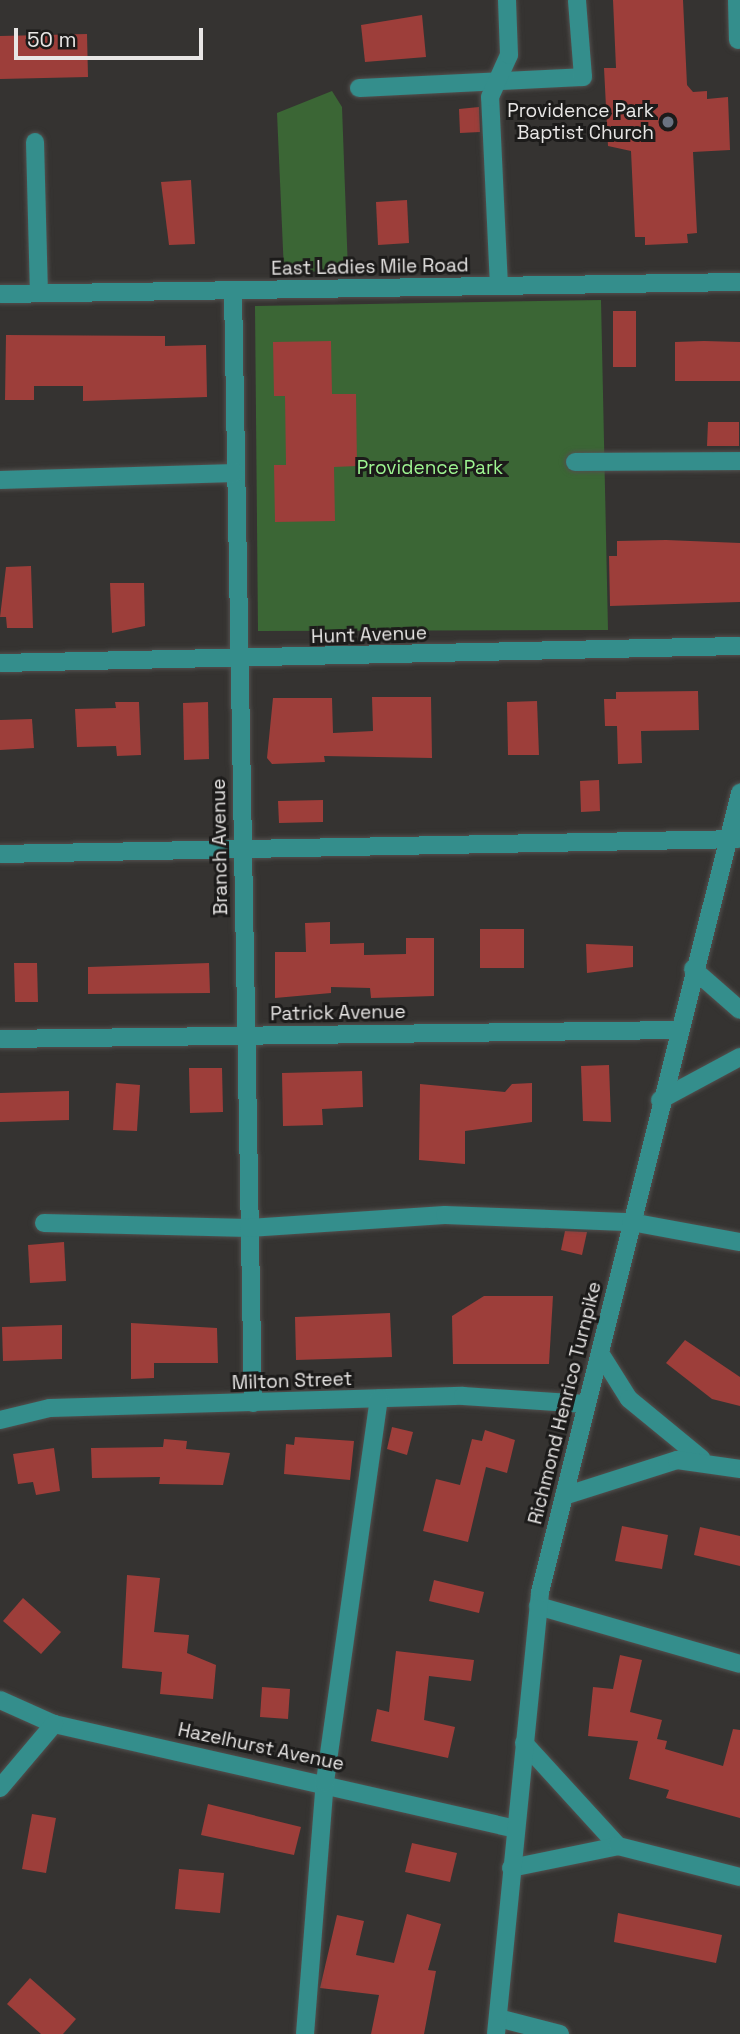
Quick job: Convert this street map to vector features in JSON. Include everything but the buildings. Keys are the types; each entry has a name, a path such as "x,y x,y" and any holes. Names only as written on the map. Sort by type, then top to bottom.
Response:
{"street":[{"path":"499,286 489,97 509,55 507,0"},
{"path":"359,88 583,77 577,0"},
{"path":"737,0 738,40"},
{"path":"35,142 38,293"},
{"name":"East Ladies Mile Road","path":"0,294 740,282"},
{"name":"Branch Avenue","path":"233,291 244,1036 253,1403"},
{"path":"575,462 740,461"},
{"path":"0,480 235,473"},
{"name":"Hunt Avenue","path":"0,663 239,660 740,646"},
{"name":"Richmond Henrico Turnpike","path":"497,2026 538,1606 677,1030 734,840 740,793"},
{"path":"0,854 734,840"},
{"path":"693,970 740,1010"},
{"name":"Patrick Avenue","path":"0,1039 677,1030"},
{"path":"660,1100 740,1057"},
{"path":"44,1223 249,1228 446,1215 631,1222 740,1242"},
{"path":"600,1353 629,1399 702,1459"},
{"path":"305,2034 325,1782 379,1399"},
{"name":"Milton Street","path":"0,1420 50,1408 379,1399 586,1404"},
{"path":"564,1496 651,1465 702,1459 740,1469"},
{"path":"538,1606 740,1664"},
{"name":"Hazelhurst Avenue","path":"0,1700 54,1724 325,1782 515,1829"},
{"path":"0,1788 54,1724"},
{"path":"524,1743 618,1846"},
{"path":"511,1868 618,1846 740,1877"},
{"path":"497,2026 560,2034"}],"green space":[{"path":"332,91 342,107 348,271 284,272 277,113"},
{"name":"Providence Park","path":"601,300 608,630 258,631 255,306"}],"place":[{"name":"Providence Park Baptist Church","path":"668,122"}]}
